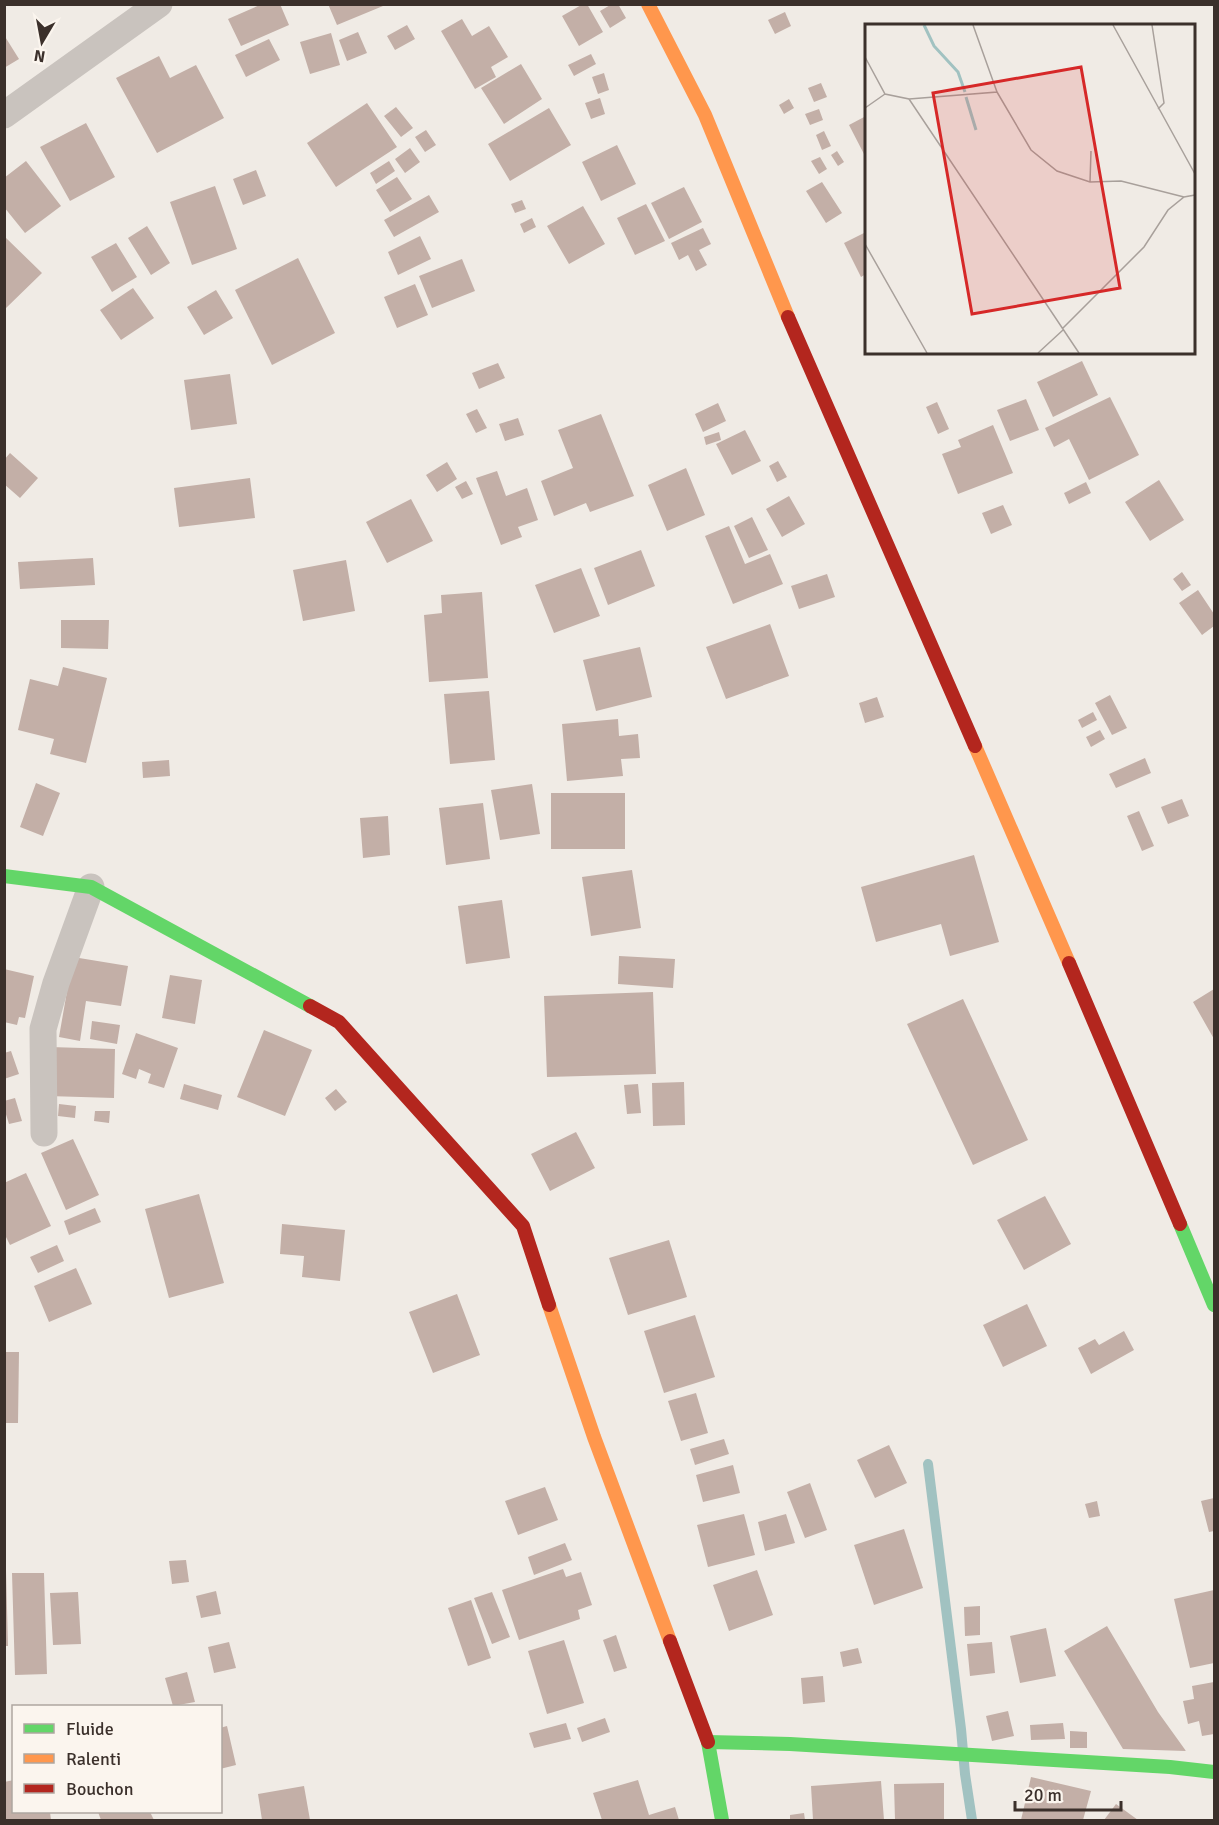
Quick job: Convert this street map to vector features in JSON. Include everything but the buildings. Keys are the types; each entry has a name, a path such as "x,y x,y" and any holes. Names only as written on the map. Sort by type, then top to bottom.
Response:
{"street":[{"path":"4,115 159,4"},
{"path":"648,4 705,115 772,281 1111,1058 1215,1305"},
{"path":"4,876 91,887 339,1022 523,1226 594,1437 708,1743 722,1821"},
{"path":"44,1133 43,1029 56,983 91,887"},
{"path":"708,1743 790,1744 1170,1767 1215,1772"}],"waterway":[{"path":"928,1464 972,1820"}],"traffic: fast":[{"path":"4,876 91,887 310,1006"},
{"path":"1180,1224 1214,1305"},
{"path":"722,1820 708,1742 790,1744 1170,1767 1214,1772"}],"traffic: slow":[{"path":"648,4 705,115 788,317"},
{"path":"975,746 1069,963"},
{"path":"549,1305 594,1437 670,1641"}],"traffic: jam":[{"path":"788,317 975,746"},
{"path":"1069,963 1180,1224"},
{"path":"310,1006 339,1022 523,1226 549,1305"},
{"path":"670,1641 708,1742"}]}
